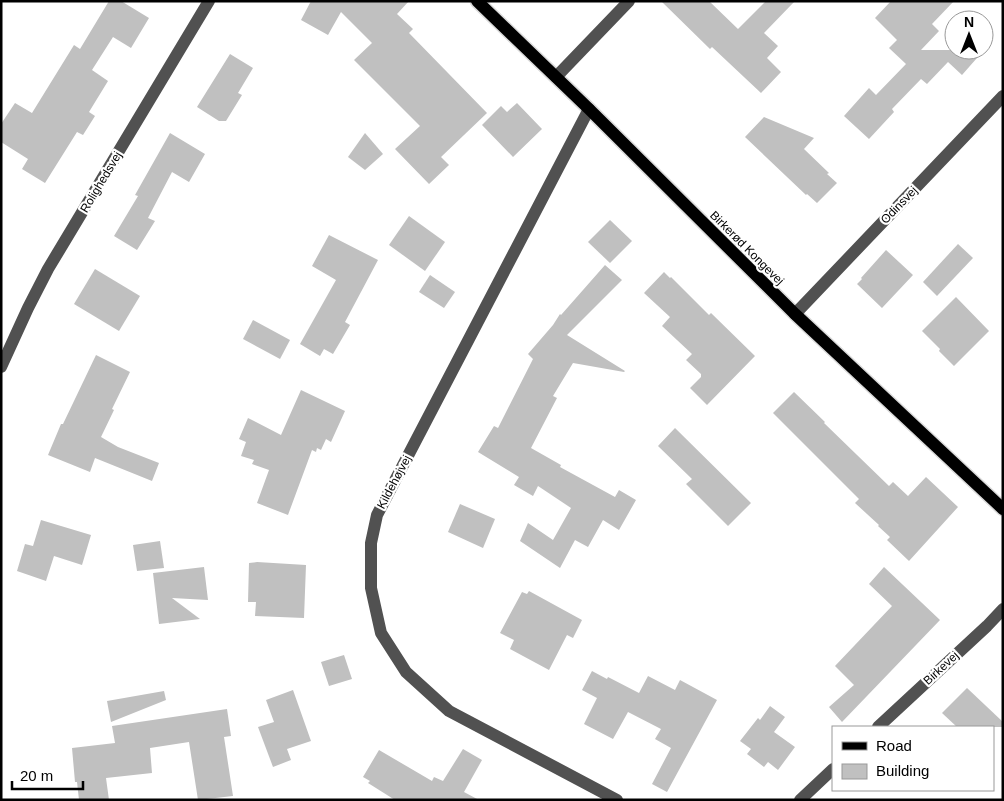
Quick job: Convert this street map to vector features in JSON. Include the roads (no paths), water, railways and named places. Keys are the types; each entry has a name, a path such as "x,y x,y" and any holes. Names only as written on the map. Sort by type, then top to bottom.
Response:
{"main road":[{"name":"Birkerød Kongevej","path":"477,1 795,314 1003,509"}],"street":[{"name":"Rolighedsvej","path":"1,367 48,269 209,1"},
{"path":"556,77 629,1"},
{"name":"Odinsvej","path":"795,314 1003,96"},
{"name":"Kildehøjvej","path":"588,109 377,515 371,543 371,588 381,633 406,672 449,711 617,800"},
{"name":"Birkevej","path":"879,726 1003,609"},
{"path":"800,800 832,770"}]}
